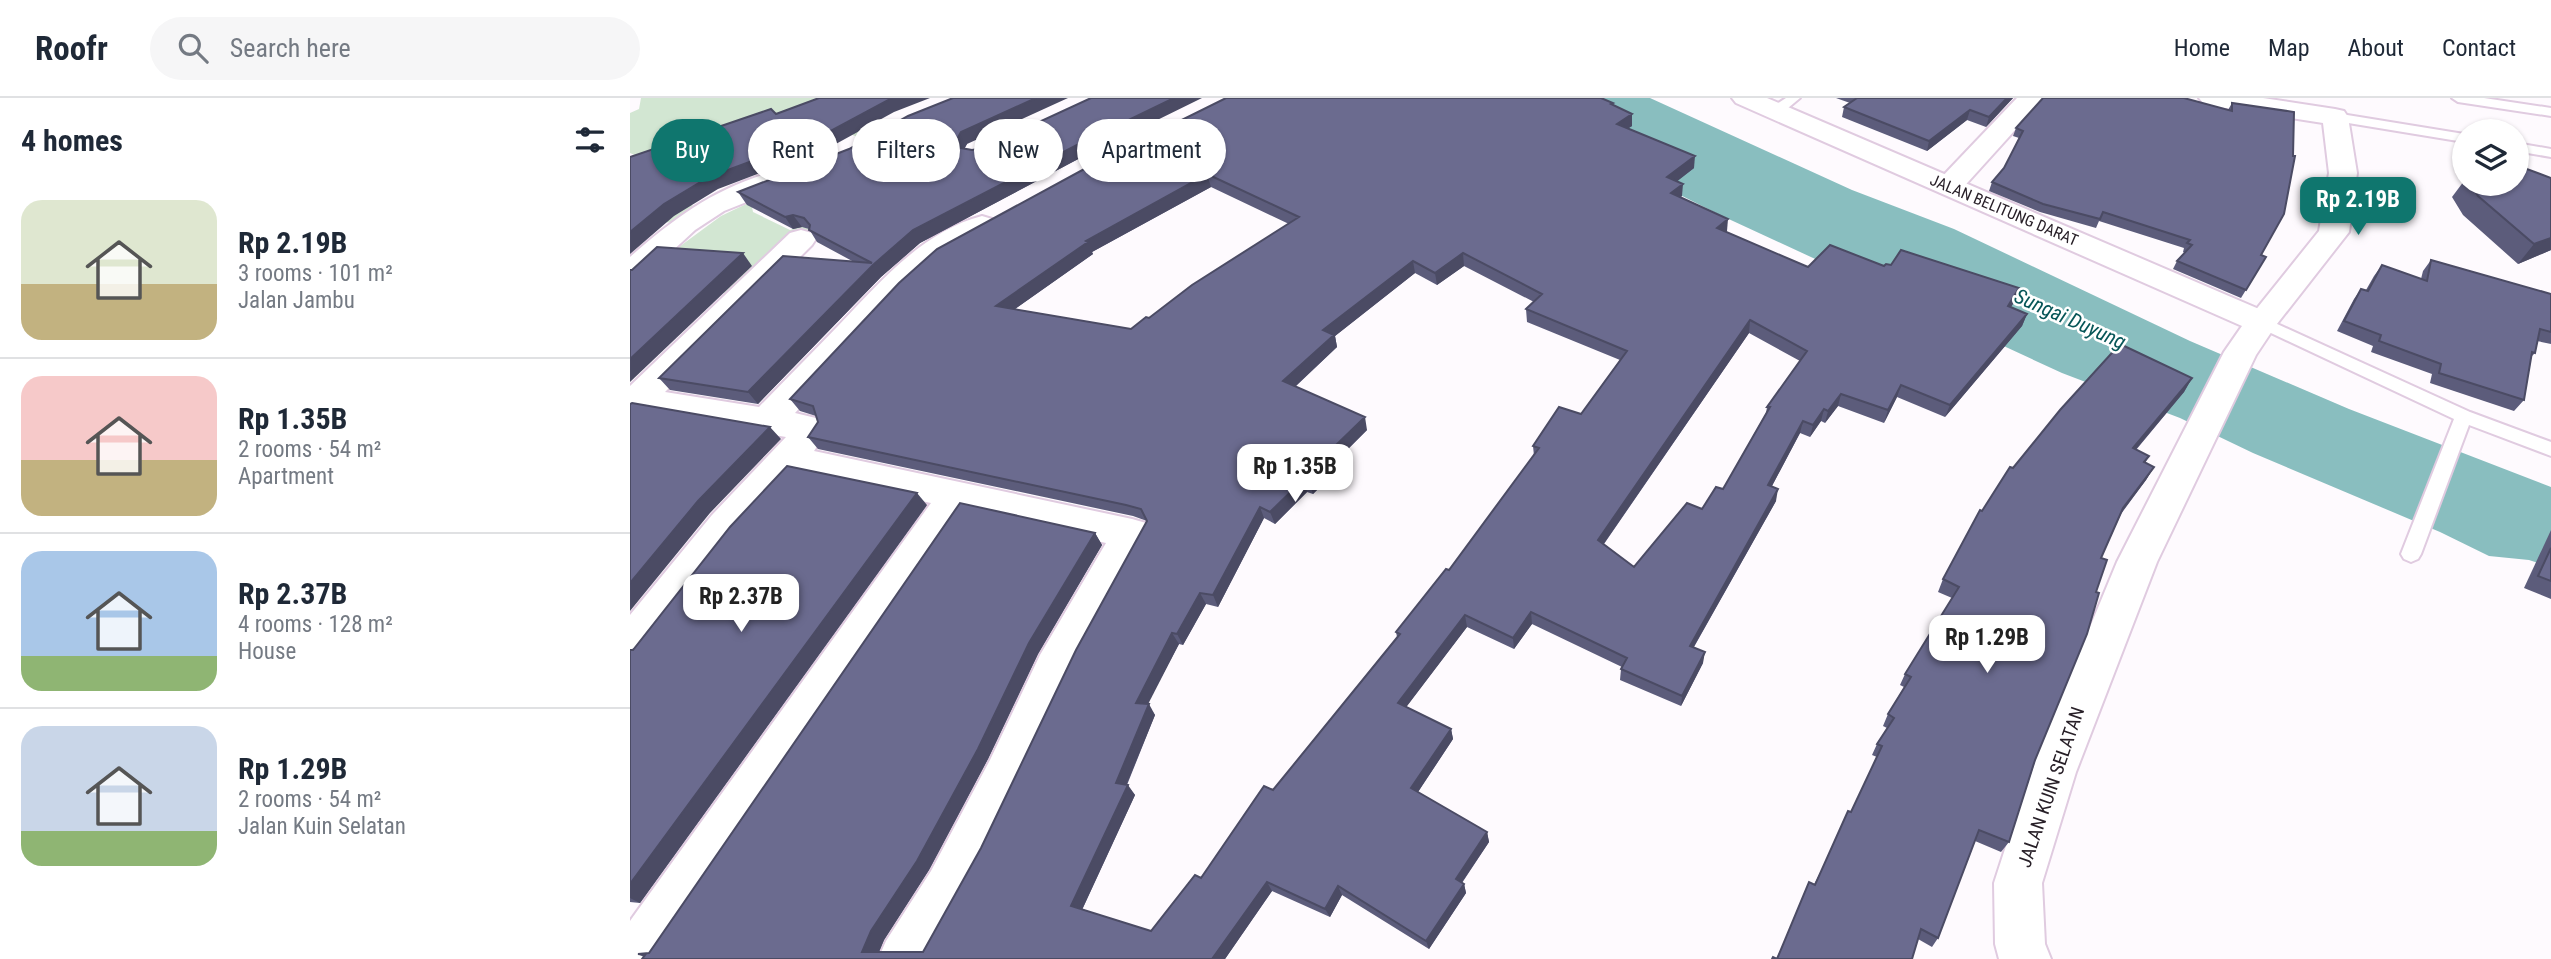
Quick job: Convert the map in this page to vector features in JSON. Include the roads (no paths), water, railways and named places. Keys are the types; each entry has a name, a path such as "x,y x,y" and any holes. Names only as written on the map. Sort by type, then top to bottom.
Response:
{"street":[{"name":"JALAN BELITUNG DARAT","path":"1745,98 1786,104 1868,153 2262,322"},
{"path":"1949,186 2031,98"},
{"path":"2212,98 2335,117"},
{"name":"JALAN KUIN SELATAN","path":"2025,959 2020,944 2018,883 2053,772 2137,562 2241,352 2285,290 2310,264 2334,232 2343,173 2335,117"},
{"path":"630,273 685,224 715,205 772,182"},
{"path":"768,420 894,286 932,252 1001,215"},
{"path":"632,401 801,239"},
{"path":"630,646 726,526 789,460 808,433 807,428 768,420 632,401"},
{"path":"789,460 883,477 1039,516 1132,534 1055,668 1006,775 948,888 904,959"},
{"path":"634,959 958,495"}],"lane":[{"path":"2458,98 2551,112"},
{"path":"2335,117 2452,136"},
{"path":"2529,149 2551,153"},
{"path":"2262,322 2464,416 2551,449"},
{"path":"2411,554 2464,416"}],"water":[{"name":"Sungai Duyung","path":"1487,98 1650,98 1852,190 1954,229 2190,341 2349,409 2551,487 2551,567 2529,560 2489,556 2440,532 2253,453 2180,418 2062,373 1720,215"}]}
